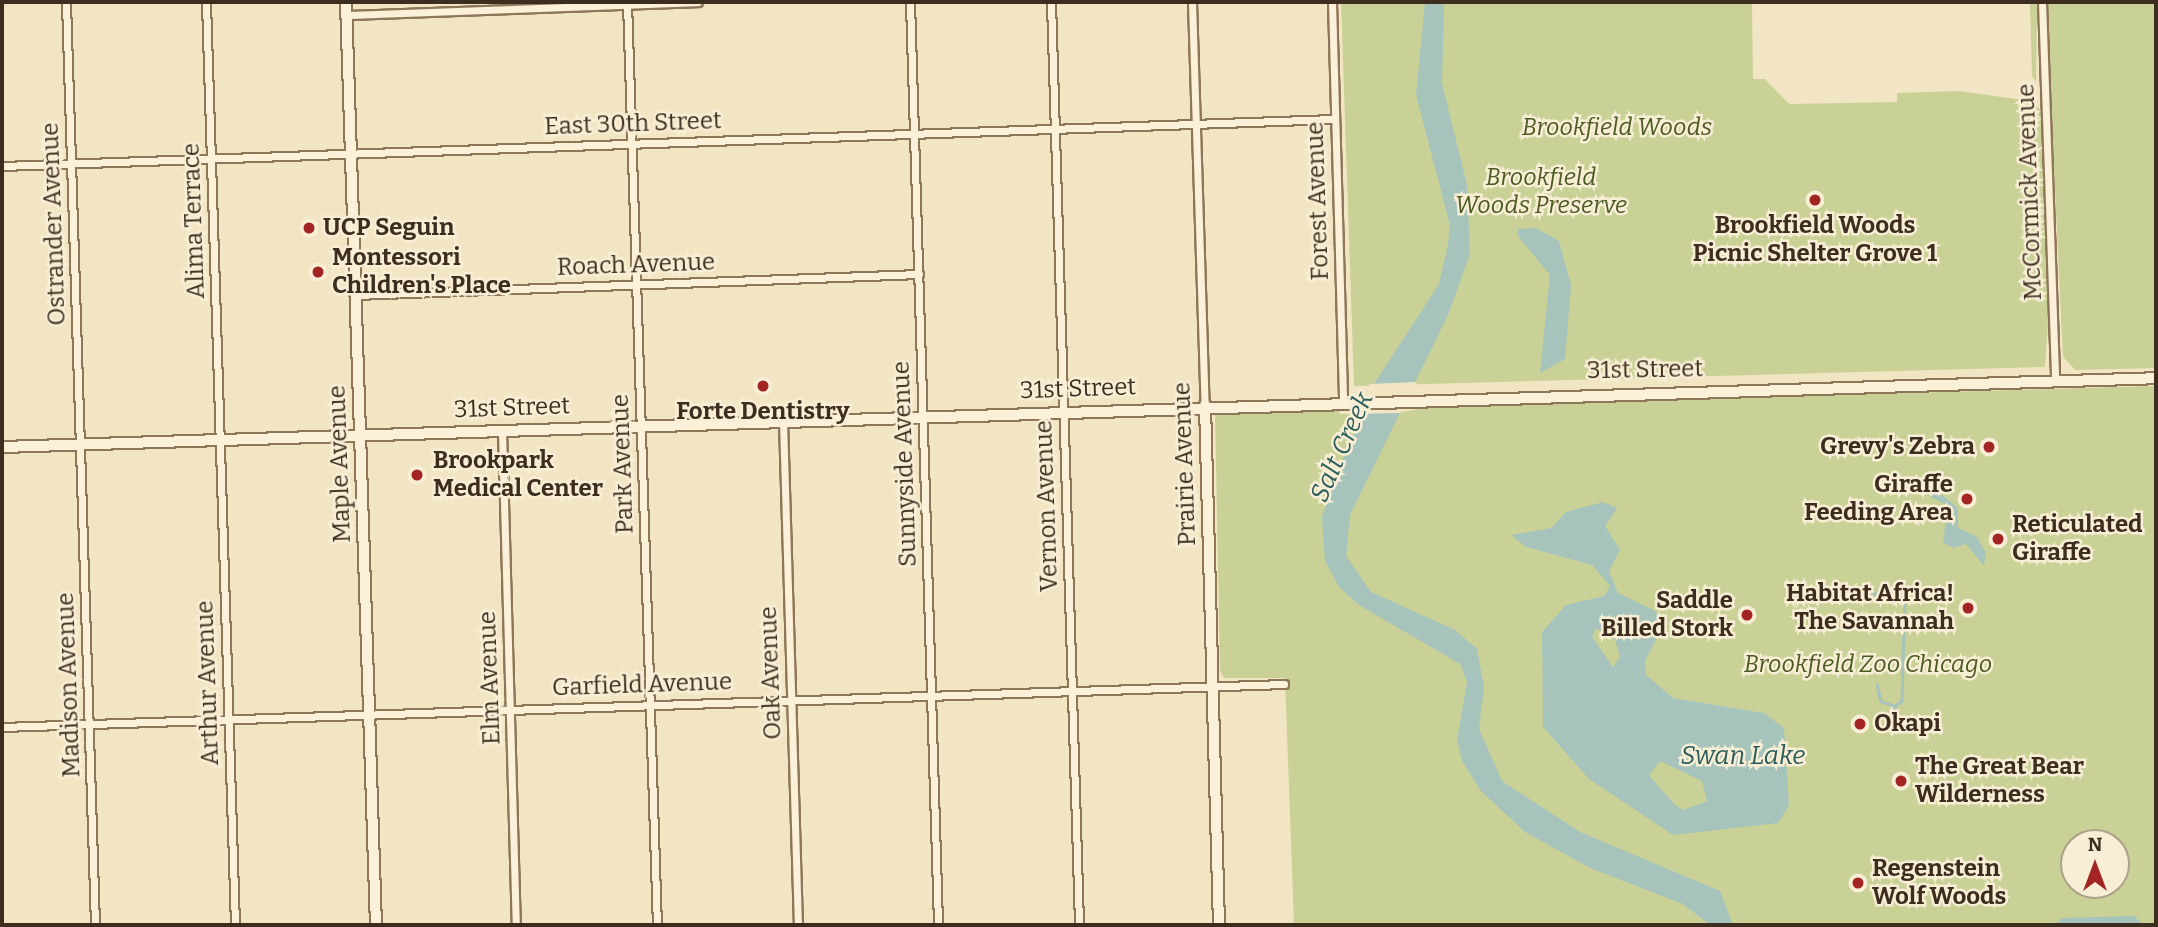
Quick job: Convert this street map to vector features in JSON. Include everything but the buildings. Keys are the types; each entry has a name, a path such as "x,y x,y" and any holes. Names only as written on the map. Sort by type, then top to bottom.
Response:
{"main road":[{"name":"31st Street","path":"2,447 1448,396 2156,378"}],"street":[{"name":"Ostrander Avenue","path":"66,2 81,444"},
{"name":"Alima Terrace","path":"206,2 220,440"},
{"name":"Maple Avenue","path":"346,2 376,925"},
{"path":"346,15 698,2"},
{"name":"Sunnyside Avenue","path":"910,2 938,925"},
{"name":"Vernon Avenue","path":"1051,2 1079,925"},
{"name":"Prairie Avenue","path":"1192,2 1219,925"},
{"name":"Forest Avenue","path":"1332,2 1343,400"},
{"name":"McCormick Avenue","path":"2042,2 2055,381"},
{"name":"Park Avenue","path":"627,3 657,925"},
{"name":"East 30th Street","path":"2,166 1335,119"},
{"name":"Roach Avenue","path":"355,295 919,274"},
{"name":"Oak Avenue","path":"783,420 798,925"},
{"name":"Elm Avenue","path":"502,430 516,925"},
{"name":"Arthur Avenue","path":"220,440 235,925"},
{"name":"Madison Avenue","path":"81,444 94,925"},
{"name":"Garfield Avenue","path":"2,727 790,698 1284,684"}],"green space":[{"name":"Brookfield Woods Preserve","path":"1341,2 1752,2 1753,79 1765,79 1789,104 1897,102 1897,93 1959,91 2031,101 2041,110 2046,161 2050,293 2045,367 1354,386"},
{"path":"2030,2 2037,2 2036,82 2032,76"},
{"path":"2046,2 2156,2 2156,368 2075,370 2063,357"},
{"name":"Brookfield Zoo Chicago","path":"2156,386 2156,925 1294,925 1285,678 1224,678 1220,671 1215,413 1341,409 1339,414 1361,414 1386,429 1396,413 1435,406"}],"water":[{"name":"Salt Creek","path":"1425,2 1444,2 1442,83 1467,185 1470,254 1448,315 1350,515 1346,556 1371,592 1455,630 1477,649 1484,687 1479,729 1502,781 1580,832 1720,891 1733,925 1710,925 1683,904 1590,868 1525,832 1481,791 1462,761 1457,740 1467,682 1460,664 1359,605 1339,587 1325,561 1322,517 1337,474 1374,384 1439,284 1448,244 1450,225 1416,95"},
{"path":"1536,228 1559,241 1571,285 1565,359 1540,373 1550,275 1517,235 1518,229"},
{"path":"1918,490 1942,495 1958,508 1958,528 1976,536 1986,553 1984,566 1966,544 1953,548 1943,542 1948,506"},
{"name":"Swan Lake","path":"1603,502 1617,508 1605,526 1620,550 1609,571 1618,593 1655,611 1664,624 1645,661 1646,675 1673,698 1764,713 1784,728 1789,805 1778,823 1673,835 1589,779 1543,727 1542,632 1566,605 1604,596 1610,586 1592,565 1526,547 1511,535 1551,528 1566,512","holes":["1596,628 1615,640 1620,657 1613,667 1592,637","1660,761 1702,781 1707,801 1683,810 1674,804 1649,775"]},
{"path":"2134,916 2143,925 2055,925 2062,918"}],"pier":[{"path":"1416,382 1400,413 1357,414 1370,384"}],"waterway":[{"path":"1828,594 1861,601 1881,590 1905,593 1902,701 1895,706 1896,720"},
{"path":"1877,684 1881,701 1895,706"}],"place":[{"name":"Brookfield Woods Picnic Shelter Grove 1","path":"1815,200"},
{"name":"UCP Seguin","path":"309,228"},
{"name":"Montessori Children's Place","path":"318,272"},
{"name":"Forte Dentistry","path":"763,386"},
{"name":"Grevy's Zebra","path":"1989,447"},
{"name":"Brookpark Medical Center","path":"417,475"},
{"name":"Giraffe Feeding Area","path":"1967,499"},
{"name":"Reticulated Giraffe","path":"1998,539"},
{"name":"Habitat Africa! The Savannah","path":"1968,608"},
{"name":"Saddle Billed Stork","path":"1747,615"},
{"name":"Okapi","path":"1860,724"},
{"name":"The Great Bear Wilderness","path":"1901,781"},
{"name":"Regenstein Wolf Woods","path":"1858,883"}],"park label":[{"name":"Brookfield Woods","path":"1617,128"}]}
